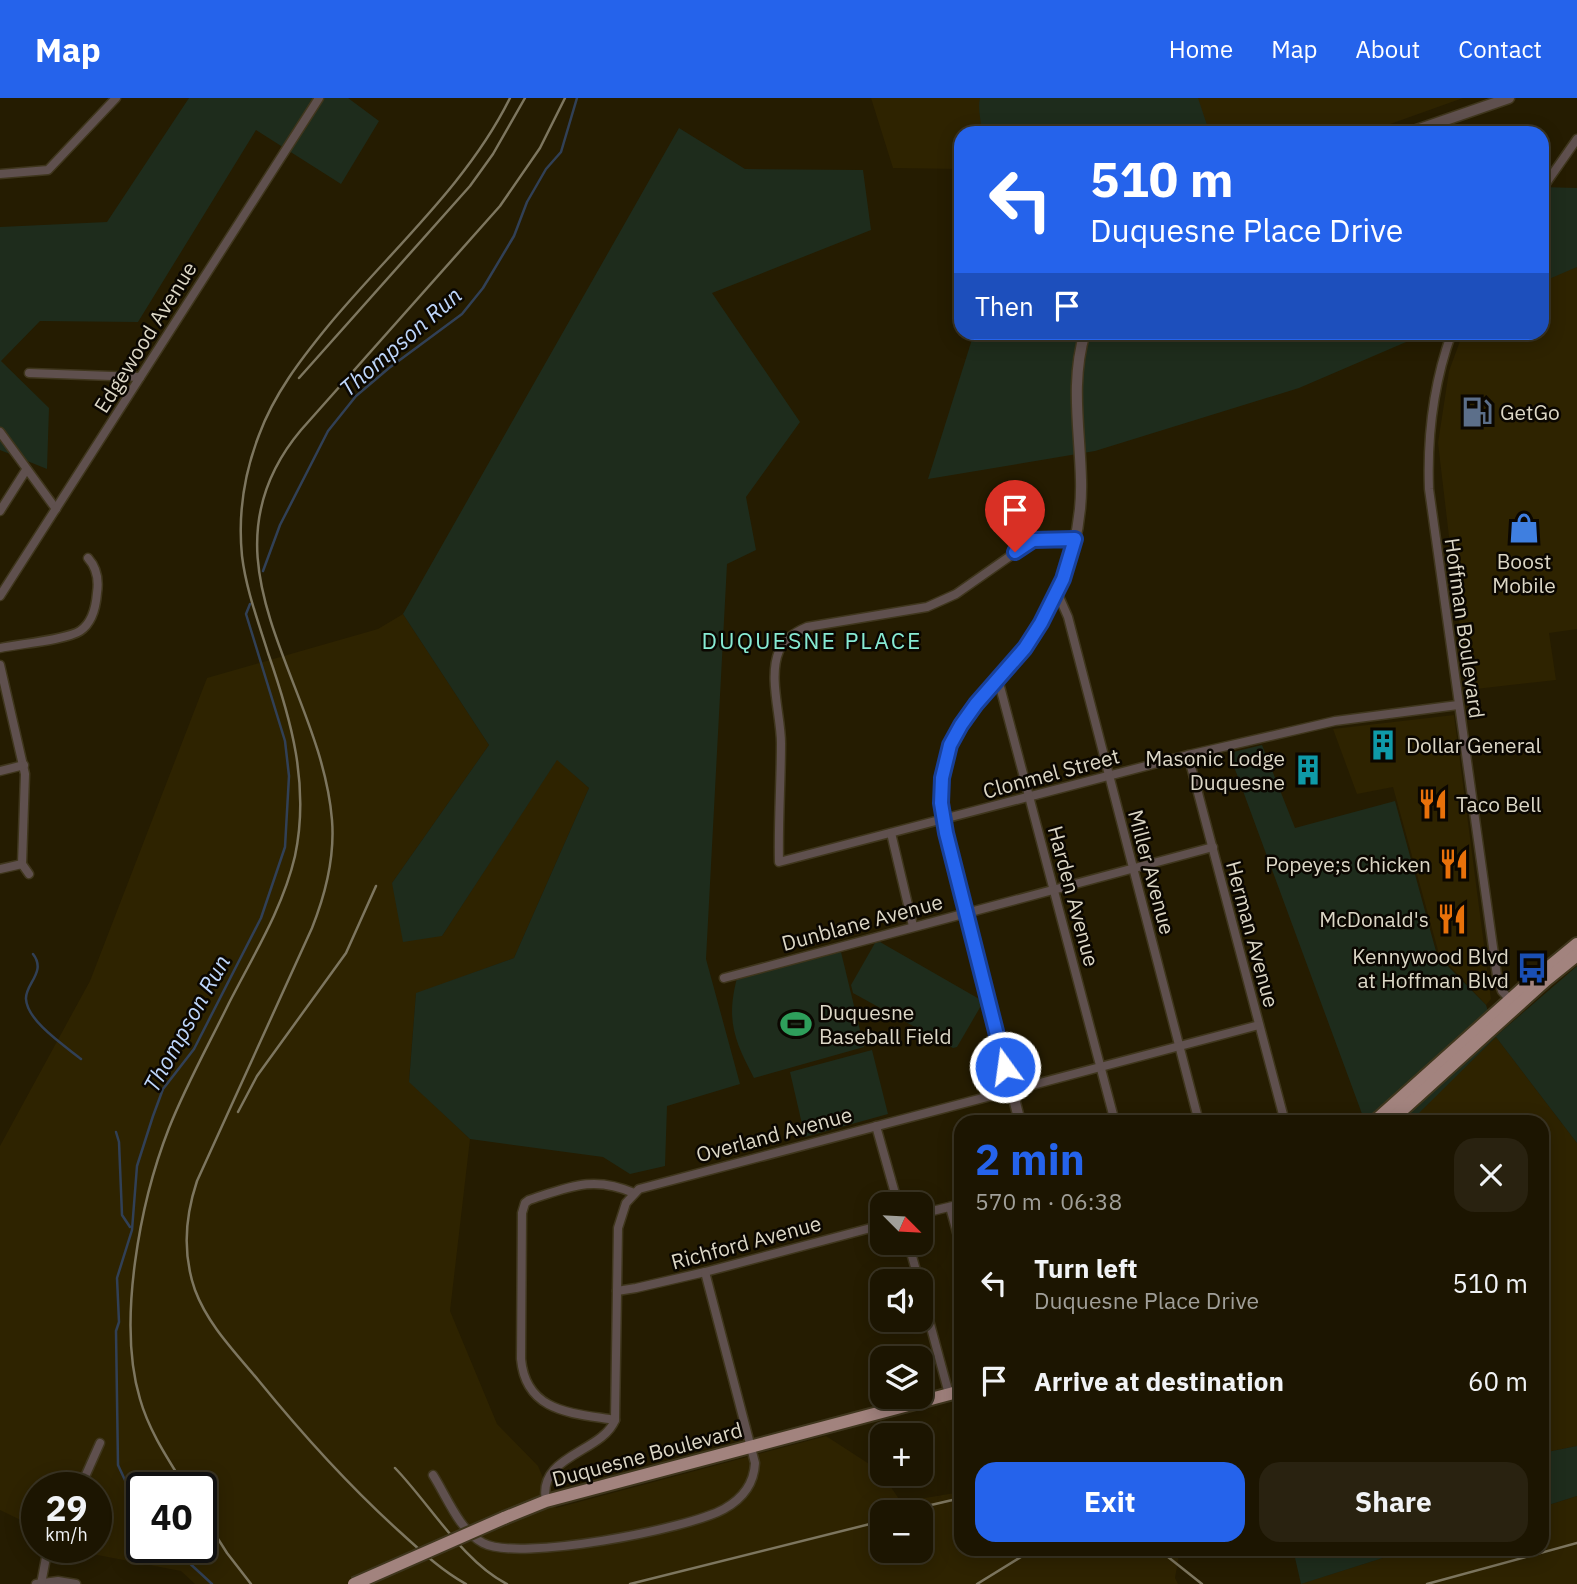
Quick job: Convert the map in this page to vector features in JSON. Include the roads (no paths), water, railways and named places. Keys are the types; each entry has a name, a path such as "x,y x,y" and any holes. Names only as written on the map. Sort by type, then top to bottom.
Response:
{"main road":[{"path":"1396,1115 1577,944"},
{"path":"1513,1003 1577,955"},
{"path":"1382,1115 1500,1015"},
{"name":"Duquesne Boulevard","path":"354,1584 546,1500 954,1393"}],"street":[{"path":"0,174 48,170 116,98"},
{"name":"Edgewood Avenue","path":"0,596 319,98"},
{"path":"1428,126 1509,98"},
{"path":"1549,178 1577,139"},
{"path":"1018,1115 943,820 942,778 950,745 968,713 1033,636 1057,592 1075,539 1081,481 1076,377 1083,340"},
{"name":"Hoffman Boulevard","path":"1450,340 1435,388 1428,452 1431,508 1497,976 1502,991 1513,1003"},
{"path":"29,373 140,377"},
{"path":"0,432 55,509"},
{"path":"0,511 26,470"},
{"name":"Clonmel Street","path":"1075,539 1033,540 956,594 928,607 820,624 792,635 780,649 776,666 781,741 779,862 1108,775 1335,721 1458,705"},
{"path":"0,648 73,634 84,627 93,612 98,584 96,570 88,558"},
{"name":"Miller Avenue","path":"1057,592 1068,617 1197,1115"},
{"path":"0,665 4,699 24,765 22,864 29,874"},
{"name":"Harden Avenue","path":"998,679 1113,1115"},
{"name":"Herman Avenue","path":"1188,755 1283,1115"},
{"path":"0,771 24,765"},
{"path":"891,833 913,926"},
{"name":"Dunblane Avenue","path":"724,978 1213,847"},
{"path":"0,869 22,864"},
{"name":"Overland Avenue","path":"634,1193 652,1185 1259,1025"},
{"path":"876,1126 895,1192"},
{"path":"546,1500 546,1484 551,1474 568,1458 606,1435 615,1420 619,1221 626,1203 634,1193 609,1184 581,1184 525,1203 522,1213 521,1359 527,1381 537,1396 550,1407 615,1420"},
{"path":"933,1211 954,1206"},
{"path":"950,1207 954,1222"},
{"name":"Richford Avenue","path":"617,1290 705,1272 870,1227"},
{"path":"433,1475 462,1523 476,1538 495,1548 524,1550 638,1535 715,1513 729,1506 747,1489 755,1468 752,1446 705,1272"},
{"path":"933,1326 954,1390"},
{"path":"87,1472 100,1443"},
{"path":"44,1563 39,1584 58,1581 76,1584"}],"waterway":[{"name":"Thompson Run","path":"263,571 280,525 328,431 356,396 462,314 483,288 514,236 527,202 546,169 561,152 577,98"},
{"name":"Thompson Run","path":"126,1482 118,1465 117,1278 132,1230 137,1166 163,1089 194,1049 261,918 285,847 289,776 285,741 246,614 250,604"},
{"path":"33,954 38,967 27,993 28,1007 48,1032 81,1059"},
{"path":"116,1132 119,1142 122,1215 130,1227"},
{"name":"Thompson Run","path":"189,1563 212,1584"}],"railway":[{"path":"176,1472 148,1422 133,1368 131,1299 141,1226 158,1158 169,1128 275,913 290,875 299,830 299,778 291,728 246,581 242,556 243,495 249,465 265,420 298,364 352,298 450,189 492,130 510,98"},
{"path":"299,378 470,186 493,154 525,98"},
{"path":"466,1584 432,1560 344,1478 232,1349 200,1303 188,1262 187,1235 197,1181 312,928 331,862 332,820 323,769 271,622 260,575 258,527 270,479 301,430 500,206 540,148 565,98"},
{"path":"238,1112 257,1076 346,953 376,886"},
{"path":"395,1468 476,1562 507,1584"},
{"path":"933,1505 954,1500"},
{"path":"630,1584 870,1524"},
{"path":"217,1537 251,1584"},
{"path":"1549,1551 1577,1543"},
{"path":"977,1584 1023,1556"},
{"path":"1167,1556 1202,1584"},
{"path":"1427,1584 1529,1556"}],"place":[{"name":"GetGo","path":"1477,412"},
{"name":"Boost Mobile","path":"1524,528"},
{"name":"Dollar General","path":"1383,745"},
{"name":"Masonic Lodge Duquesne","path":"1308,770"},
{"name":"Taco Bell","path":"1433,804"},
{"name":"Popeye;s Chicken","path":"1454,864"},
{"name":"McDonald's","path":"1452,919"},
{"name":"Kennywood Blvd at Hoffman Blvd","path":"1532,968"},
{"name":"Duquesne Baseball Field","path":"796,1024"}],"district":[{"name":"DUQUESNE PLACE","path":"812,640"}]}
